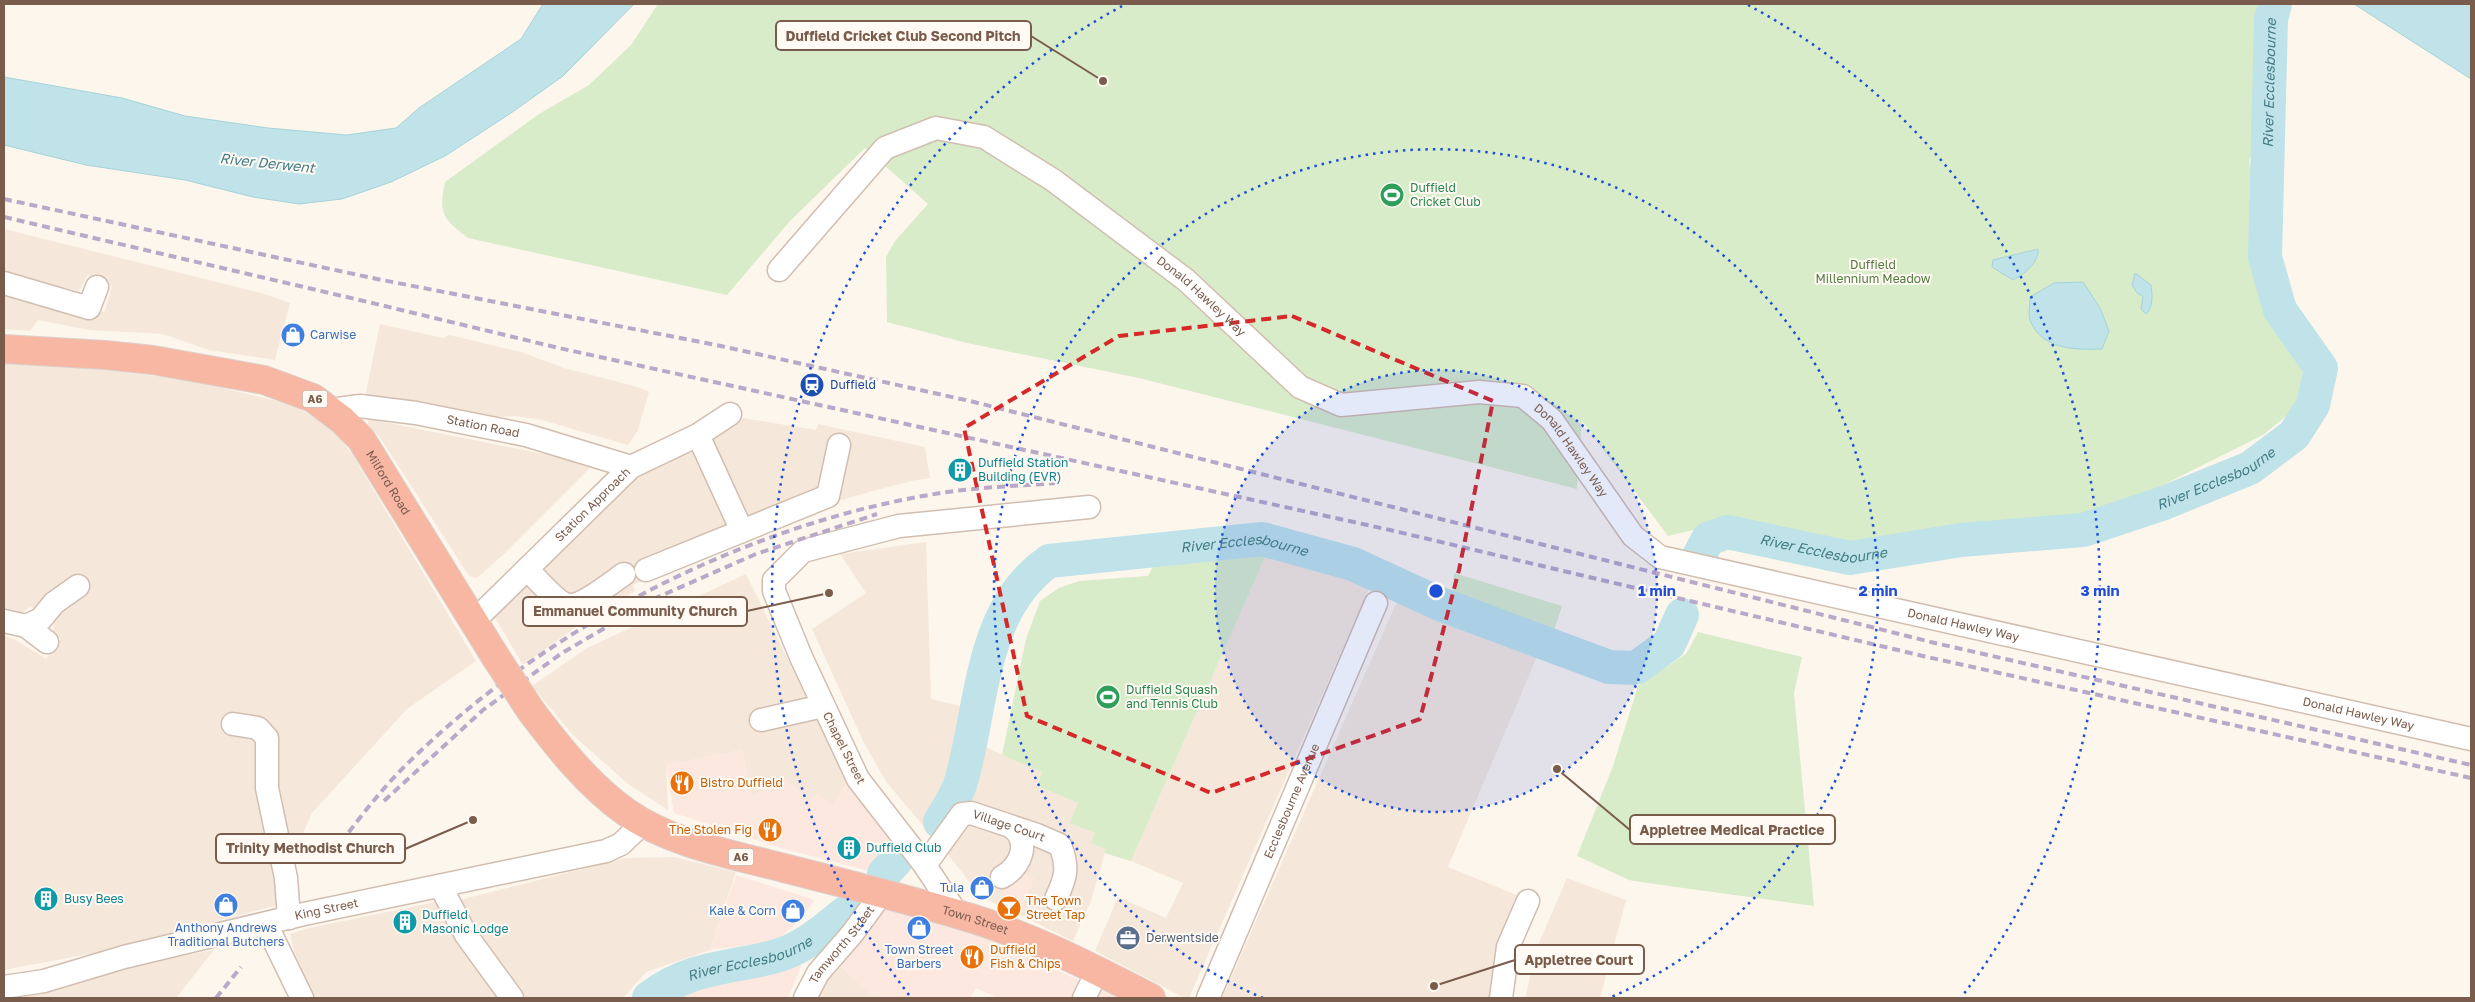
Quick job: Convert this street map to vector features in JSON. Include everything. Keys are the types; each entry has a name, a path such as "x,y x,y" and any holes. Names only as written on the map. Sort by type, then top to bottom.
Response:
{"highway":[{"name":"Milford Road","path":"4,349 153,360 256,379 300,392 331,410 364,443 531,711 561,750 589,781 627,813 644,822"},
{"name":"A6","path":"644,822 705,847 879,893"},
{"name":"Town Street","path":"879,893 991,924 1040,944 1151,998"}],"street":[{"name":"Donald Hawley Way","path":"778,270 885,148 936,128 984,137 1053,180 1186,280 1300,387 1341,405 1480,392 1523,396 1552,420 1634,536 1660,556 2471,739"},
{"path":"4,283 89,308 97,287"},
{"name":"Station Road","path":"331,410 360,406 425,415 526,434 631,467"},
{"name":"Station Approach","path":"474,621 631,467 698,435 730,414"},
{"path":"698,435 742,531"},
{"path":"646,570 828,496 839,445"},
{"name":"Chapel Street","path":"957,914 925,864 858,779 823,706 774,591 774,580 803,551 899,526 1088,507"},
{"path":"527,569 559,600 569,605 582,601 624,574"},
{"path":"33,623 54,602 78,586"},
{"name":"Ecclesbourne Avenue","path":"1208,998 1376,603"},
{"path":"4,620 33,623 47,642"},
{"path":"761,720 823,706"},
{"path":"233,724 258,728 267,738 267,788 286,878 288,918"},
{"name":"Village Court","path":"925,864 962,814 971,813 1038,835 1060,845 1067,862 1064,881 1056,899"},
{"name":"King Street","path":"4,988 44,980 124,957 288,918 606,851 621,844 644,822"},
{"path":"1002,877 1011,872 1020,859 1023,844 1020,834 1013,828"},
{"path":"441,887 466,935 512,998"},
{"name":"Tamworth Street","path":"805,998 818,973 852,934 879,893"},
{"path":"1501,998 1508,947 1528,901"},
{"path":"266,924 302,998"},
{"path":"1084,998 1096,972"}],"highlighted area":[{"path":"1292,316 1493,401 1459,570 1420,719 1211,793 1027,716 964,428 1119,336"}],"shaded area":[{"path":"4,229 265,294 290,303 275,360 209,350 163,334 90,330 38,320 30,331 4,329 4,292 93,315 105,311 112,286 88,275 79,291 4,272"},
{"path":"380,324 443,338 449,335 521,352 564,368 638,387 649,392 638,430 628,445 542,420 515,416 483,418 365,397"},
{"path":"4,363 66,366 185,379 294,405 334,430 352,454 476,661 407,709 312,813 291,860 278,905 94,953 4,970 4,636 14,639 46,659 61,639 53,632 55,619 30,607 21,613 4,610"},
{"path":"737,417 816,430 818,424 925,447 930,478 858,495 784,518 633,585 635,591 590,617 523,665 494,616 633,477 692,451"},
{"path":"368,419 564,458 590,468 505,553 477,578 469,576 381,439 368,424"},
{"path":"926,542 931,699 968,708 961,770 940,812 925,828 887,783 864,743 812,629 866,593 840,554"},
{"path":"1266,555 1342,564 1371,584 1189,998 1185,998 1095,951 1118,897 1166,918 1183,883 1131,861"},
{"path":"746,574 848,782 833,805 752,797 742,750 666,765 668,810 628,784 573,735 532,686 587,648"},
{"path":"1399,597 1538,654 1448,867 1519,896 1496,998 1222,998"},
{"path":"983,746 1043,772 1037,786 1078,803 1106,849 1091,901 1073,941 1018,914 1034,878 1007,885 998,905 981,897 937,840 966,791"},
{"path":"742,750 752,796 785,778 809,801 816,793 833,805 848,782 895,845 873,872 784,849 674,813 666,765"},
{"path":"674,857 736,872 710,950 646,972 623,998 522,998 455,901 626,858"},
{"path":"1014,871 1034,878 1018,914 998,905"},
{"path":"736,875 815,900 800,920 780,937 763,943 710,950"},
{"path":"1567,878 1626,900 1600,998 1525,998 1538,945"},
{"path":"436,902 446,905 509,998 314,998 295,954 290,934 309,928"},
{"path":"885,904 938,917 1119,998 998,998 976,988 970,998 888,998 870,993 837,963"},
{"path":"214,950 176,998 4,998 4,994 94,973"},
{"path":"799,958 803,962 788,998 663,998 700,979 729,971 775,966"},
{"path":"837,963 870,993 888,998 814,998"}],"green space":[{"name":"Duffield Millennium Meadow","path":"658,4 2267,4 2260,56 2262,125 2249,160 2256,201 2258,249 2268,296 2284,344 2310,376 2291,412 2263,435 2119,507 2028,524 1855,545 1721,519 1697,529 1668,536 1582,421 1577,489 1139,378 967,343 887,322 886,257 895,241 928,204 865,148 790,221 727,295 468,238 453,226 444,214 442,201 445,182 539,114 589,85 631,45"},
{"name":"Duffield Squash and Tennis Club","path":"1266,555 1131,861 1104,853 1106,849 1091,843 1095,833 1070,823 1078,803 1037,786 1042,772 1002,755 1026,639 1040,601 1059,588 1079,581 1148,576 1157,560"},
{"path":"1454,573 1562,606 1552,637 1452,599"},
{"path":"1698,632 1802,657 1794,693 1814,906 1629,880 1577,856 1613,766 1638,686 1686,654"}],"water":[{"name":"River Derwent","path":"543,4 634,4 563,76 511,113 445,156 391,182 342,199 299,204 253,197 185,180 86,165 4,145 4,77 122,98 185,116 268,128 347,135 396,128 419,108 521,39"},
{"path":"2354,4 2471,4 2471,79"},
{"path":"2038,249 2034,263 2013,280 1992,267 1993,260"},
{"path":"2135,273 2151,285 2151,304 2146,314 2141,309 2143,296 2137,293 2132,285"},
{"path":"2083,282 2100,308 2109,331 2102,349 2071,348 2051,343 2035,330 2030,320 2030,297 2054,283"}],"waterway":[{"name":"River Ecclesbourne","path":"1698,558 1708,539 1727,532 1850,558 1961,540 2083,530 2164,503 2250,468 2294,435 2313,405 2321,368 2280,310 2265,257 2271,19 2275,4"},
{"name":"River Ecclesbourne","path":"940,822 962,778 987,660 997,631 1009,605 1026,581 1049,561 1262,539 1353,564 1440,604 1609,667 1636,668 1669,644 1682,615"},
{"name":"River Ecclesbourne","path":"884,874 897,859"},
{"name":"River Ecclesbourne","path":"649,998 678,980 707,970 769,958 791,951 819,934 845,913"}],"railway":[{"path":"4,199 377,279 721,346 970,401 1935,643 2471,765"},
{"path":"4,217 559,348 1390,530 1923,656 2471,778"},
{"path":"325,863 393,778 459,717 519,670 584,627 652,589 722,556 795,529 868,508 955,491 1056,483"},
{"path":"384,801 483,710 562,653 658,597 756,554 877,514"},
{"path":"216,998 241,967"}],"place":[{"name":"Duffield Cricket Club Second Pitch","path":"1103,81"},
{"name":"Duffield Cricket Club","path":"1392,195"},
{"name":"Carwise","path":"293,335"},
{"name":"Duffield","path":"812,385"},
{"name":"Duffield Station Building (EVR)","path":"960,470"},
{"name":"Emmanuel Community Church","path":"829,593"},
{"name":"Duffield Squash and Tennis Club","path":"1108,697"},
{"name":"Appletree Medical Practice","path":"1557,769"},
{"name":"Bistro Duffield","path":"682,783"},
{"name":"Trinity Methodist Church","path":"473,820"},
{"name":"The Stolen Fig","path":"770,830"},
{"name":"Duffield Club","path":"849,848"},
{"name":"Tula","path":"982,888"},
{"name":"Busy Bees","path":"46,899"},
{"name":"Anthony Andrews Traditional Butchers","path":"226,905"},
{"name":"The Town Street Tap","path":"1009,908"},
{"name":"Kale & Corn","path":"793,911"},
{"name":"Duffield Masonic Lodge","path":"405,922"},
{"name":"Town Street Barbers","path":"919,928"},
{"name":"Derwentside","path":"1128,938"},
{"name":"Duffield Fish & Chips","path":"972,957"},
{"name":"Appletree Court","path":"1434,986"}]}
